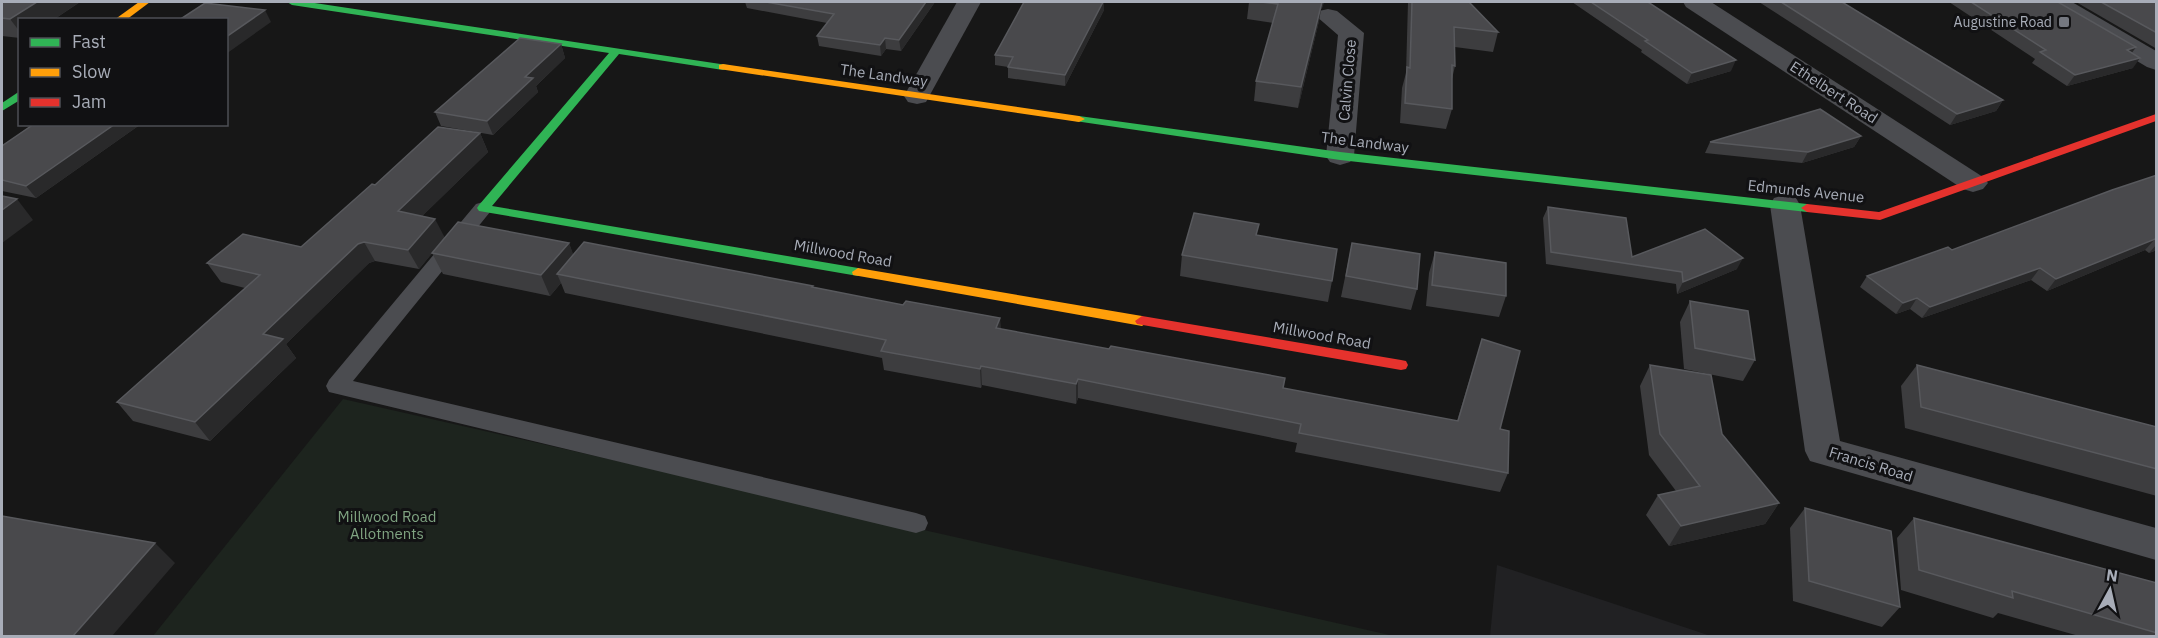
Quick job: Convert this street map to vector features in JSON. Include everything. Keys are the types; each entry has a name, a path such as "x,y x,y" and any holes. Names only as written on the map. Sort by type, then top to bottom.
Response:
{"street":[{"path":"122,18 145,2"},
{"name":"The Landway","path":"292,2 917,96 1340,156 1473,171"},
{"path":"917,96 969,2"},
{"name":"Ethelbert Road","path":"1695,2 1973,183"},
{"path":"2056,2 2157,62"},
{"name":"Calvin Close","path":"1328,16 1352,33 1340,156"},
{"path":"483,208 616,51"},
{"path":"2,108 18,96"},
{"name":"Edmunds Avenue","path":"1473,171 1880,216 2157,117"},
{"name":"Francis Road","path":"1785,205 1823,452 2157,544"},
{"name":"Millwood Road","path":"483,208 1401,366"}],"lane":[{"path":"483,208 337,386 916,523"}],"shaded area":[{"path":"1497,565 1711,636 1490,636"}],"green space":[{"name":"Millwood Road Allotments","path":"343,399 1394,636 153,636"}],"building":[{"path":"2,2 37,2 10,19 2,18"},
{"path":"766,2 926,2 899,40 885,38 880,45 817,36 834,14"},
{"path":"1024,2 1103,2 1065,75 1008,67 1013,57 995,55"},
{"path":"1261,2 1322,2 1301,87 1256,81 1278,4"},
{"path":"1412,2 1469,2 1498,32 1454,27 1455,66 1452,65 1452,109 1405,103 1407,67 1410,68"},
{"path":"1591,2 1648,2 1736,60 1692,73"},
{"path":"1781,2 1842,2 2003,100 1957,114"},
{"path":"1971,2 2058,2 2136,47 2127,50 2140,58 2075,75 2040,52 2046,50"},
{"path":"2101,2 2157,2 2157,33"},
{"path":"205,3 265,10 228,36 228,18 182,18"},
{"path":"520,38 561,44 525,77 533,78 487,121 435,112"},
{"path":"1820,109 1861,136 1808,152 1710,142"},
{"path":"31,126 112,126 26,186 2,180 2,146"},
{"path":"438,127 480,133 398,211 435,219 408,250 364,242 358,244 263,334 283,339 195,422 117,402 260,275 207,263 243,234 301,247 372,184 375,185"},
{"path":"2157,175 2157,240 2056,279 2040,268 1930,307 1917,298 1903,303 1867,276 1948,247 1952,250"},
{"path":"2,196 17,199 2,210"},
{"path":"1548,207 1626,218 1632,257 1705,229 1743,258 1683,282 1682,272 1551,252"},
{"path":"1194,213 1259,224 1256,235 1337,249 1332,281 1182,255"},
{"path":"458,222 569,243 541,275 432,253"},
{"path":"584,242 903,305 906,301 1000,318 996,328 1109,349 1111,346 1285,378 1283,388 1458,421 1482,339 1520,351 1500,429 1509,431 1508,473 1299,433 1301,424 1078,379 1076,384 981,366 980,369 881,351 886,340 557,274"},
{"path":"1352,243 1420,254 1417,289 1346,276"},
{"path":"1435,252 1506,263 1506,296 1432,285"},
{"path":"1690,301 1748,311 1755,360 1695,348"},
{"path":"1650,365 1711,375 1722,434 1779,503 1681,526 1658,495 1700,486 1660,434"},
{"path":"1917,365 2157,427 2157,469 1921,407"},
{"path":"1805,508 1891,531 1900,607 1809,581"},
{"path":"2,516 155,543 73,636 2,636"},
{"path":"1914,518 2157,583 2157,633 2012,591 2013,598 1919,570"}],"traffic: fast":[{"path":"292,2 723,67"},
{"path":"616,51 483,208 858,272"},
{"path":"2,108 18,96"},
{"path":"1079,119 1340,156 1807,208"}],"traffic: slow":[{"path":"122,18 145,2"},
{"path":"723,67 1079,119"},
{"path":"858,272 1142,321"}],"traffic: jam":[{"path":"1807,208 1880,216 2156,117"},
{"path":"1142,321 1401,365"}],"place":[{"name":"Augustine Road","path":"2064,22"}]}
